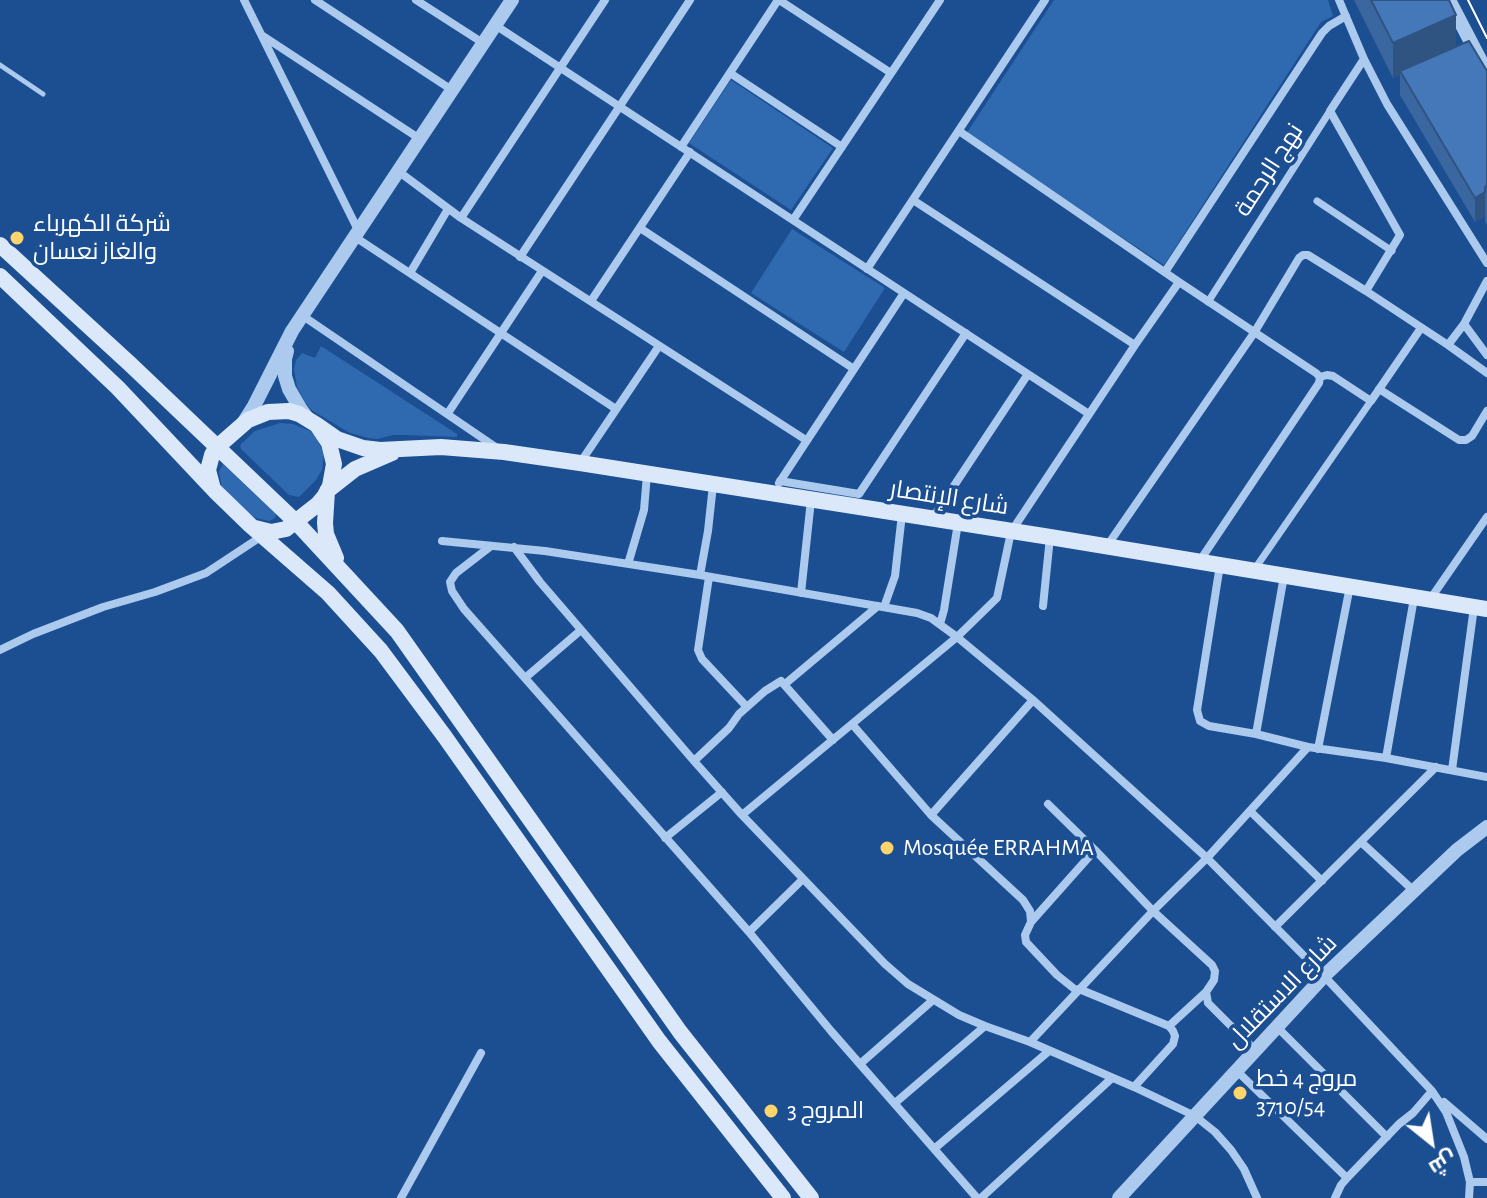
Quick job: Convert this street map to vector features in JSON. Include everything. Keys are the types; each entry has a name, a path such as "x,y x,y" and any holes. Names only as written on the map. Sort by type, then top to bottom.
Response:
{"main road":[{"path":"0,245 296,522 397,631 680,1032 811,1198"},
{"path":"0,276 118,388 216,492 328,593 381,651 659,1041 783,1198"},
{"path":"216,492 208,470 216,448 248,420 268,412 289,411 348,444 380,450 402,449"},
{"path":"256,530 271,532 286,529 318,504 327,491 333,475 333,453 324,433 312,422"},
{"name":"شارع الإنتصار","path":"402,449 441,447 504,452 713,485 776,487 811,500 1480,608"},
{"path":"342,570 326,534 327,491 355,469 402,449"}],"street":[{"path":"244,0 357,234 410,273 616,409"},
{"path":"315,0 452,90"},
{"path":"416,0 483,43"},
{"path":"240,427 292,331 512,0"},
{"path":"461,218 605,0"},
{"path":"520,257 690,0"},
{"path":"681,147 779,0 891,73"},
{"path":"793,220 940,0"},
{"path":"867,269 1045,0"},
{"path":"1339,0 1387,104 1487,263"},
{"path":"1449,0 1487,73"},
{"path":"1165,272 1322,33 1346,16"},
{"path":"495,25 1089,414"},
{"path":"262,35 420,139"},
{"name":"نهج الرحمة","path":"1208,302 1364,59"},
{"path":"730,73 842,147"},
{"path":"1330,111 1400,235 1366,291"},
{"path":"959,131 1320,377 1333,376 1371,401"},
{"path":"591,301 690,152"},
{"path":"398,171 520,257 806,440"},
{"path":"913,200 1135,345"},
{"path":"1317,201 1392,251"},
{"path":"410,273 448,209"},
{"path":"640,228 854,369"},
{"path":"1107,547 1254,333 1303,255 1308,255 1366,291 1487,373"},
{"path":"448,413 542,271"},
{"path":"1448,345 1464,324 1487,281"},
{"path":"742,815 957,637 997,598 1011,532 1179,282"},
{"path":"904,293 776,487 859,494 966,333"},
{"path":"303,316 504,452"},
{"path":"1464,324 1487,355"},
{"path":"1254,571 1421,328"},
{"path":"292,331 285,359 285,376 293,398 312,422"},
{"path":"580,463 659,346"},
{"path":"932,519 1028,374"},
{"path":"1199,562 1319,383 1320,377"},
{"path":"1379,389 1459,440 1472,436 1487,411"},
{"path":"628,564 644,510 647,474"},
{"path":"713,485 698,650 702,659 747,707"},
{"path":"801,593 811,500"},
{"path":"785,684 881,607 895,576 902,514"},
{"path":"1386,758 1422,598 1487,517"},
{"path":"940,624 958,523"},
{"path":"0,650 103,607 206,573 256,530"},
{"path":"1043,606 1050,537"},
{"path":"442,541 514,547 705,576 931,618 1033,700 1207,858 1432,1091 1487,1139"},
{"path":"491,545 456,573 450,582 464,609 979,1198 1112,1078"},
{"path":"514,547 540,582 742,815 885,964 933,1000 985,1026 1030,1042 1195,1116 1231,1150 1257,1198"},
{"path":"1220,565 1197,710 1200,721 1209,726 1313,748 1487,777"},
{"path":"1256,734 1284,576"},
{"path":"1030,1042 1313,748 1350,586"},
{"path":"1452,770 1480,608"},
{"path":"525,678 581,630"},
{"path":"694,761 747,707 781,681 833,740"},
{"path":"931,815 1033,700"},
{"path":"852,724 931,815 1023,900 1030,911 1031,922"},
{"path":"1275,927 1436,767"},
{"path":"665,838 722,792"},
{"path":"1048,804 1153,911 1212,965 1214,980 1206,992 1169,1026"},
{"path":"1250,811 1322,881"},
{"name":"شارع الاستقلال","path":"1119,1198 1324,976 1457,850 1487,827"},
{"path":"1361,842 1414,891"},
{"path":"1095,850 1031,922 1025,935 1026,942 1057,975 1078,990 1169,1026 1175,1036 1173,1044 1134,1087"},
{"path":"749,932 803,879"},
{"path":"1206,992 1213,1009 1256,1051"},
{"path":"860,1064 933,1000"},
{"path":"895,1103 985,1026"},
{"path":"1278,1028 1387,1137"},
{"path":"934,1149 1049,1051"},
{"path":"401,1198 481,1053"},
{"path":"1237,1071 1347,1178"},
{"path":"1335,1198 1347,1178 1432,1091"},
{"path":"1432,1091 1456,1133 1470,1182 1469,1198"},
{"path":"1470,1182 1487,1182"}],"lane":[{"path":"0,65 43,94"}],"shaded area":[{"path":"1054,0 1328,0 1333,16 1321,22 1164,265 966,134"},
{"path":"731,80 833,148 791,210 689,143"},
{"path":"792,229 885,288 844,352 751,293"},
{"path":"321,346 457,434 457,437 393,435 369,438 350,433 313,411 297,387 294,369 302,353 315,358"},
{"path":"280,423 310,431 324,453 322,470 299,497 289,495 241,449 240,445 255,431"},
{"path":"223,464 276,514 275,518 269,521 256,518 222,487 219,472"}],"building":[{"path":"1371,0 1449,0 1456,15 1393,43"},
{"path":"1469,41 1487,71 1487,186 1485,192 1475,198 1400,71"}],"tram line":[{"path":"1468,0 1487,38"}],"place":[{"name":"شركة الكهرباء والغاز نعسان","path":"17,238"},
{"name":"Mosquée ERRAHMA","path":"887,848"},
{"name":"مروج 4 خط 3710/54","path":"1240,1093"},
{"name":"المروج 3","path":"771,1111"}]}
